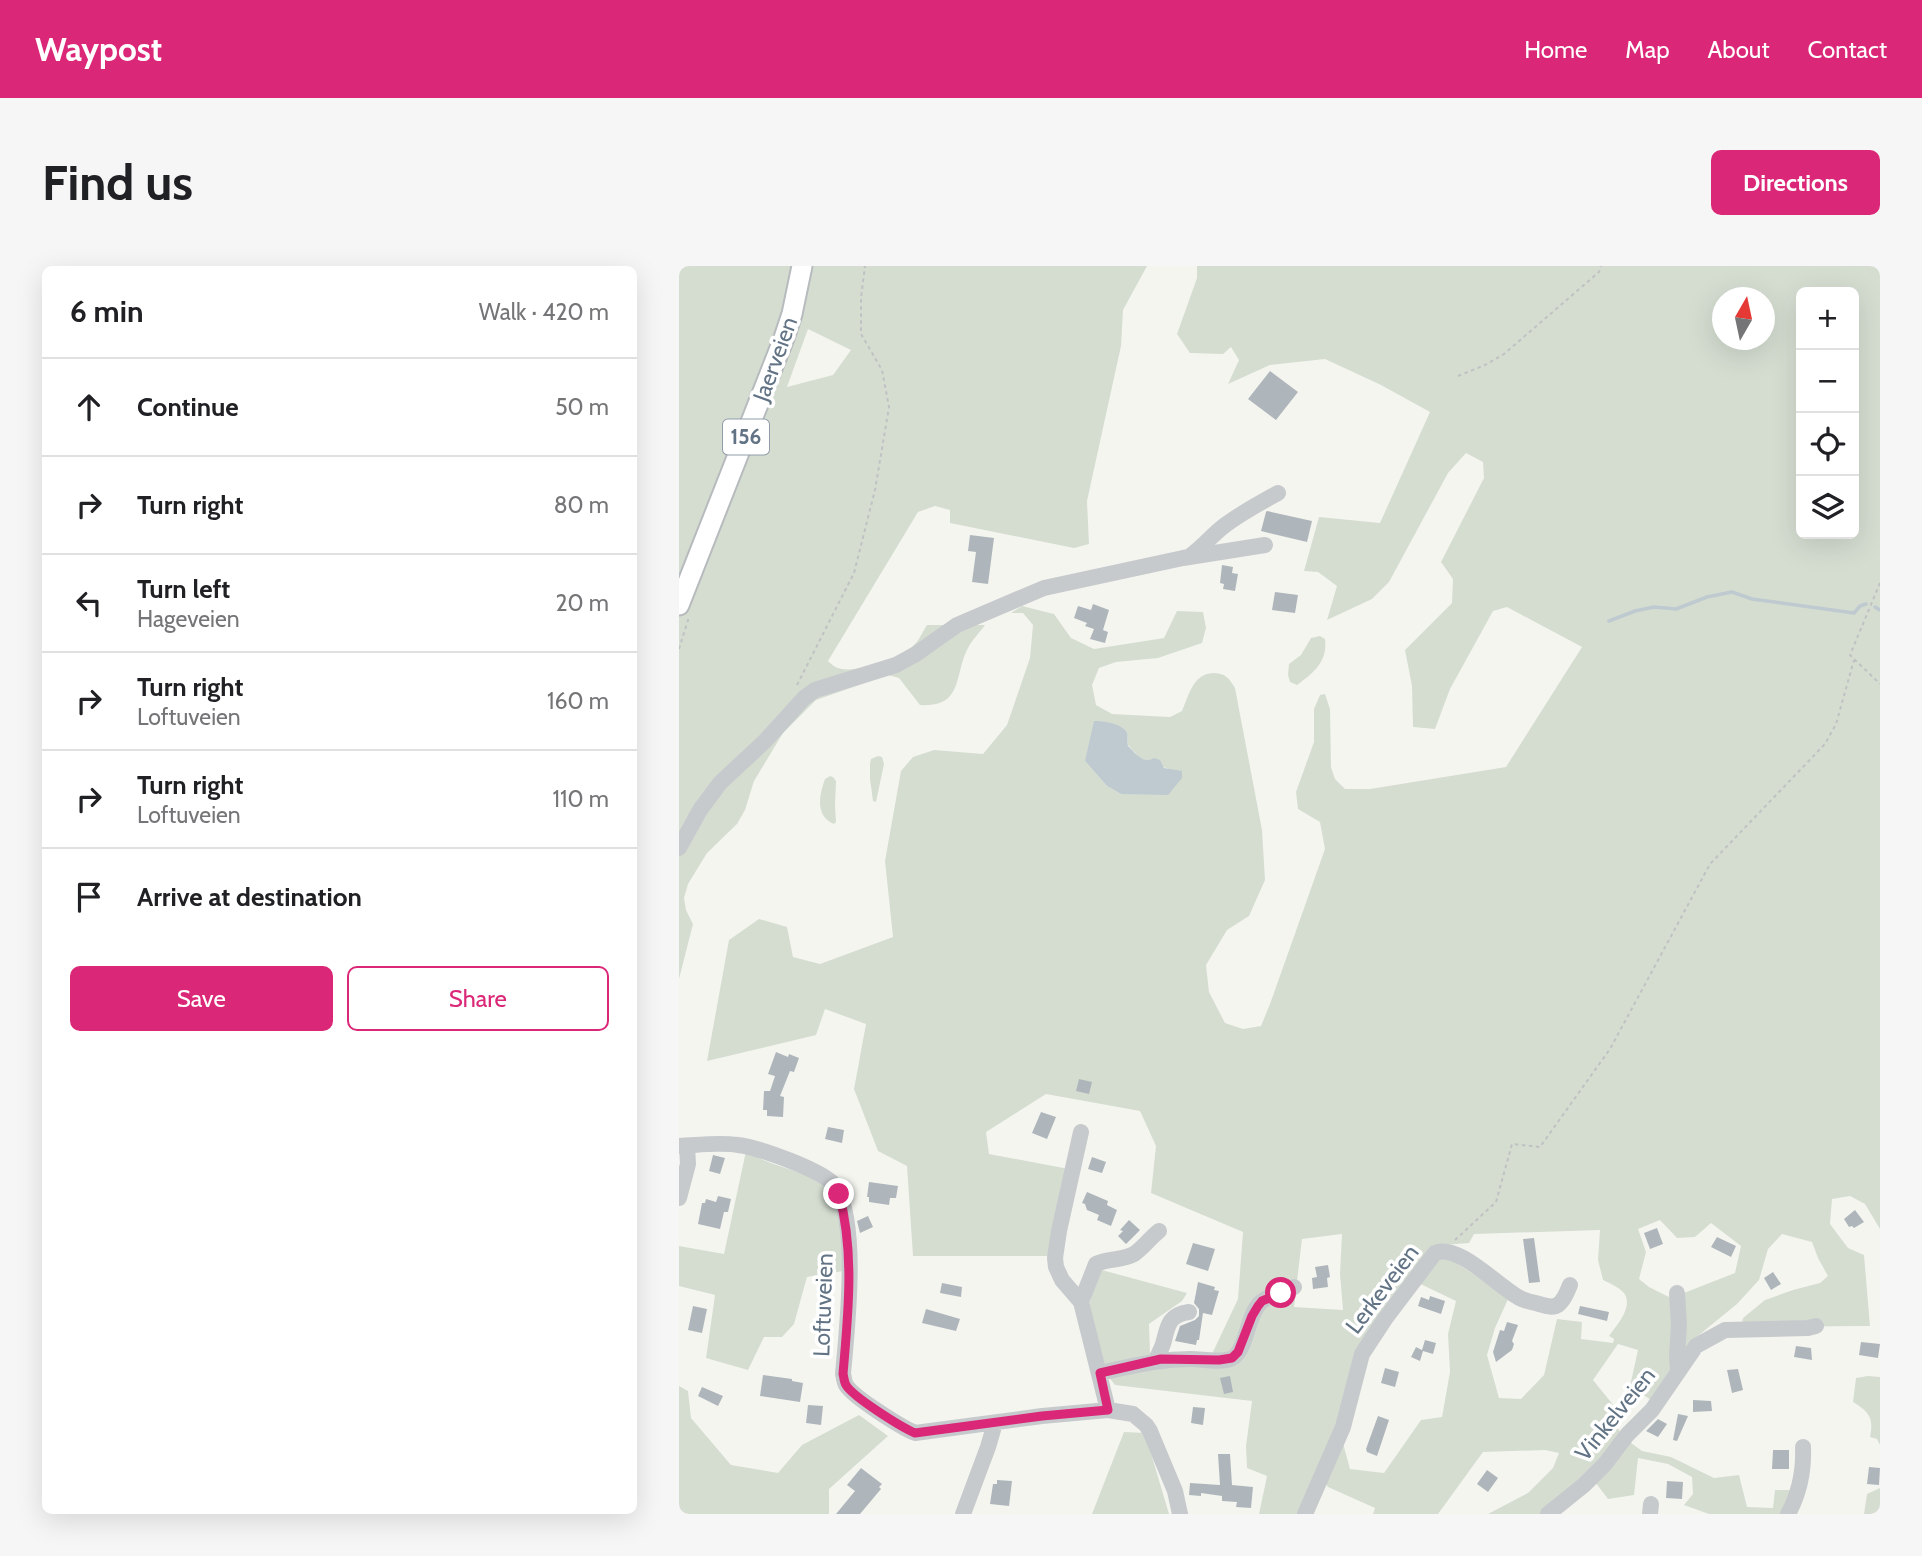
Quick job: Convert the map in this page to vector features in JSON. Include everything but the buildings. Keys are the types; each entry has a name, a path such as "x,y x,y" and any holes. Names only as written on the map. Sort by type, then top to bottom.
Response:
{"main road":[{"name":"Jaerveien","path":"679,605 781,348 792,314 802,266"}],"street":[{"path":"1188,558 1225,525 1278,493"},
{"path":"679,848 720,783 815,690 896,665 957,625 1044,588 1265,545"},
{"path":"1081,1132 1055,1258 1062,1280 1081,1302 1108,1410"},
{"name":"Loftuveien","path":"683,1146 713,1143 741,1145 817,1172 833,1183 844,1213 849,1265 843,1374 846,1385 855,1394 915,1433 1108,1410 1133,1414 1146,1424 1175,1491 1180,1514"},
{"path":"679,1198 688,1164 683,1146"},
{"path":"1081,1302 1096,1264 1135,1254 1159,1231"},
{"name":"Lerkeveien","path":"1305,1514 1343,1427 1362,1354 1435,1253 1453,1253 1520,1298 1552,1307 1560,1304 1570,1285"},
{"path":"1100,1373 1156,1360 1232,1358 1238,1352 1258,1306 1266,1299 1294,1287"},
{"path":"1677,1293 1678,1370"},
{"path":"1156,1360 1169,1324 1174,1317 1189,1312"},
{"name":"Vinkelveien","path":"1548,1514 1594,1477 1627,1435 1652,1410 1696,1346 1725,1330 1816,1326"},
{"path":"963,1514 995,1423"},
{"path":"1788,1514 1798,1494 1804,1447"}],"path":[{"path":"797,686 854,573 875,490 889,407 882,370 861,334 861,298 865,266"},
{"path":"1458,376 1504,354 1599,272 1601,266"},
{"path":"1880,583 1850,655 1880,684"},
{"path":"1443,1251 1496,1202 1512,1144 1540,1147 1610,1049 1710,864 1825,744 1836,724 1854,660"}],"shaded area":[{"path":"679,266 1147,266 1123,310 1121,346 1087,501 1089,544 1074,548 950,523 950,510 935,506 918,512 828,661 842,669 870,666 909,649 917,642 927,625 985,625 968,648 951,695 944,701 920,705 899,678 888,675 816,700 783,733 754,781 745,810 737,824 707,853 688,884 684,898 693,924 679,979","holes":["808,329 851,350 833,375 787,387"]},
{"path":"1197,266 1880,266 1880,1229 1865,1204 1850,1196 1832,1199 1830,1224 1848,1248 1864,1255 1870,1326 1741,1327 1743,1318 1765,1300 1820,1283 1828,1276 1812,1242 1782,1234 1768,1249 1759,1280 1737,1304 1688,1344 1654,1402 1630,1386 1638,1350 1618,1344 1593,1380 1623,1417 1618,1429 1642,1451 1671,1457 1714,1478 1739,1475 1747,1507 1773,1508 1775,1490 1793,1490 1786,1514 1709,1514 1684,1505 1693,1494 1692,1477 1668,1464 1638,1458 1634,1495 1608,1499 1589,1474 1540,1514 1488,1514 1528,1493 1553,1468 1559,1453 1545,1450 1483,1452 1438,1514 1373,1514 1375,1508 1328,1487 1320,1476 1303,1514 1259,1514 1267,1476 1247,1468 1246,1446 1252,1401 1115,1385 1108,1376 1088,1310 1098,1269 1187,1293 1182,1301 1149,1324 1150,1353 1159,1362 1212,1354 1238,1299 1243,1232 1151,1193 1156,1146 1140,1111 1046,1094 986,1132 989,1154 1069,1169 1048,1256 913,1256 907,1166 878,1151 854,1089 866,1024 825,1009 816,1035 707,1061 729,940 759,919 787,927 793,957 820,964 893,937 885,861 901,771 913,757 934,750 983,754 1007,725 1030,658 1033,625 1023,613 1011,613 1022,606 1054,614 1071,638 1094,649 1164,638 1177,611 1203,612 1206,628 1202,643 1158,658 1116,662 1099,668 1092,685 1096,705 1112,714 1170,717 1182,711 1196,681 1206,674 1224,675 1235,688 1262,830 1265,880 1249,916 1227,930 1206,965 1209,992 1225,1023 1243,1029 1261,1026 1325,849 1320,822 1298,809 1296,792 1314,742 1314,709 1320,695 1325,694 1330,709 1331,767 1335,779 1345,789 1370,789 1506,767 1582,647 1507,607 1493,611 1450,689 1435,729 1413,727 1412,686 1405,650 1452,603 1453,579 1441,562 1484,478 1483,462 1466,453 1448,473 1389,582 1372,599 1327,620 1337,586 1318,572 1304,571 1319,517 1380,523 1430,412 1325,359 1270,365 1228,384 1239,360 1231,347 1223,354 1190,353 1177,334 1197,278","holes":["1127,734 1128,745 1142,760 1171,770 1121,794 1107,786 1085,761","1660,1220 1677,1238 1695,1237 1711,1223 1741,1246 1735,1273 1671,1298 1639,1279 1646,1252 1638,1229","1600,1230 1598,1260 1603,1280 1620,1289 1627,1298 1623,1316 1609,1336 1614,1339 1613,1343 1581,1339 1582,1322 1557,1319 1544,1375 1521,1399 1499,1398 1487,1355 1509,1297 1447,1257 1444,1245 1469,1243 1474,1234","1342,1234 1340,1274 1343,1310 1294,1307 1302,1239","1410,1279 1456,1301 1448,1334 1450,1372 1442,1417 1421,1420 1384,1473 1350,1469 1337,1421 1374,1327"]},
{"path":"1320,636 1325,639 1322,660 1309,676 1297,685 1290,682 1289,664 1301,655 1311,638"},
{"path":"1094,721 1121,727 1127,733 1128,746 1137,755 1146,760 1160,760 1164,768 1182,771 1182,778 1168,795 1121,794 1107,786 1085,761"},
{"path":"882,757 884,764 876,802 873,801 870,764 871,759"},
{"path":"830,776 836,781 834,824 824,816 820,804 825,779"},
{"path":"746,1151 809,1176 830,1190 839,1217 843,1271 807,1277 794,1324 782,1337 764,1337 748,1370 706,1358 715,1295 679,1286 679,1246 724,1254"},
{"path":"1880,1377 1880,1445 1877,1439 1870,1437 1869,1416 1853,1402 1856,1378"},
{"path":"679,1386 688,1391 691,1418 731,1465 778,1473 802,1445 859,1415 888,1436 829,1489 829,1514 679,1514"},
{"path":"1124,1432 1145,1433 1169,1514 1092,1514"},
{"path":"1880,1488 1880,1514 1864,1514 1867,1494"}],"waterway":[{"path":"1609,621 1635,611 1654,607 1676,609 1707,597 1732,592 1752,599 1854,613 1866,604"},
{"path":"1875,607 1880,610"}],"route":[{"path":"839,1194 848,1237 849,1265 843,1374 845,1381 855,1394 915,1433 1108,1410 1100,1373 1161,1359 1232,1358 1242,1344 1258,1306 1262,1301 1281,1293"}]}
